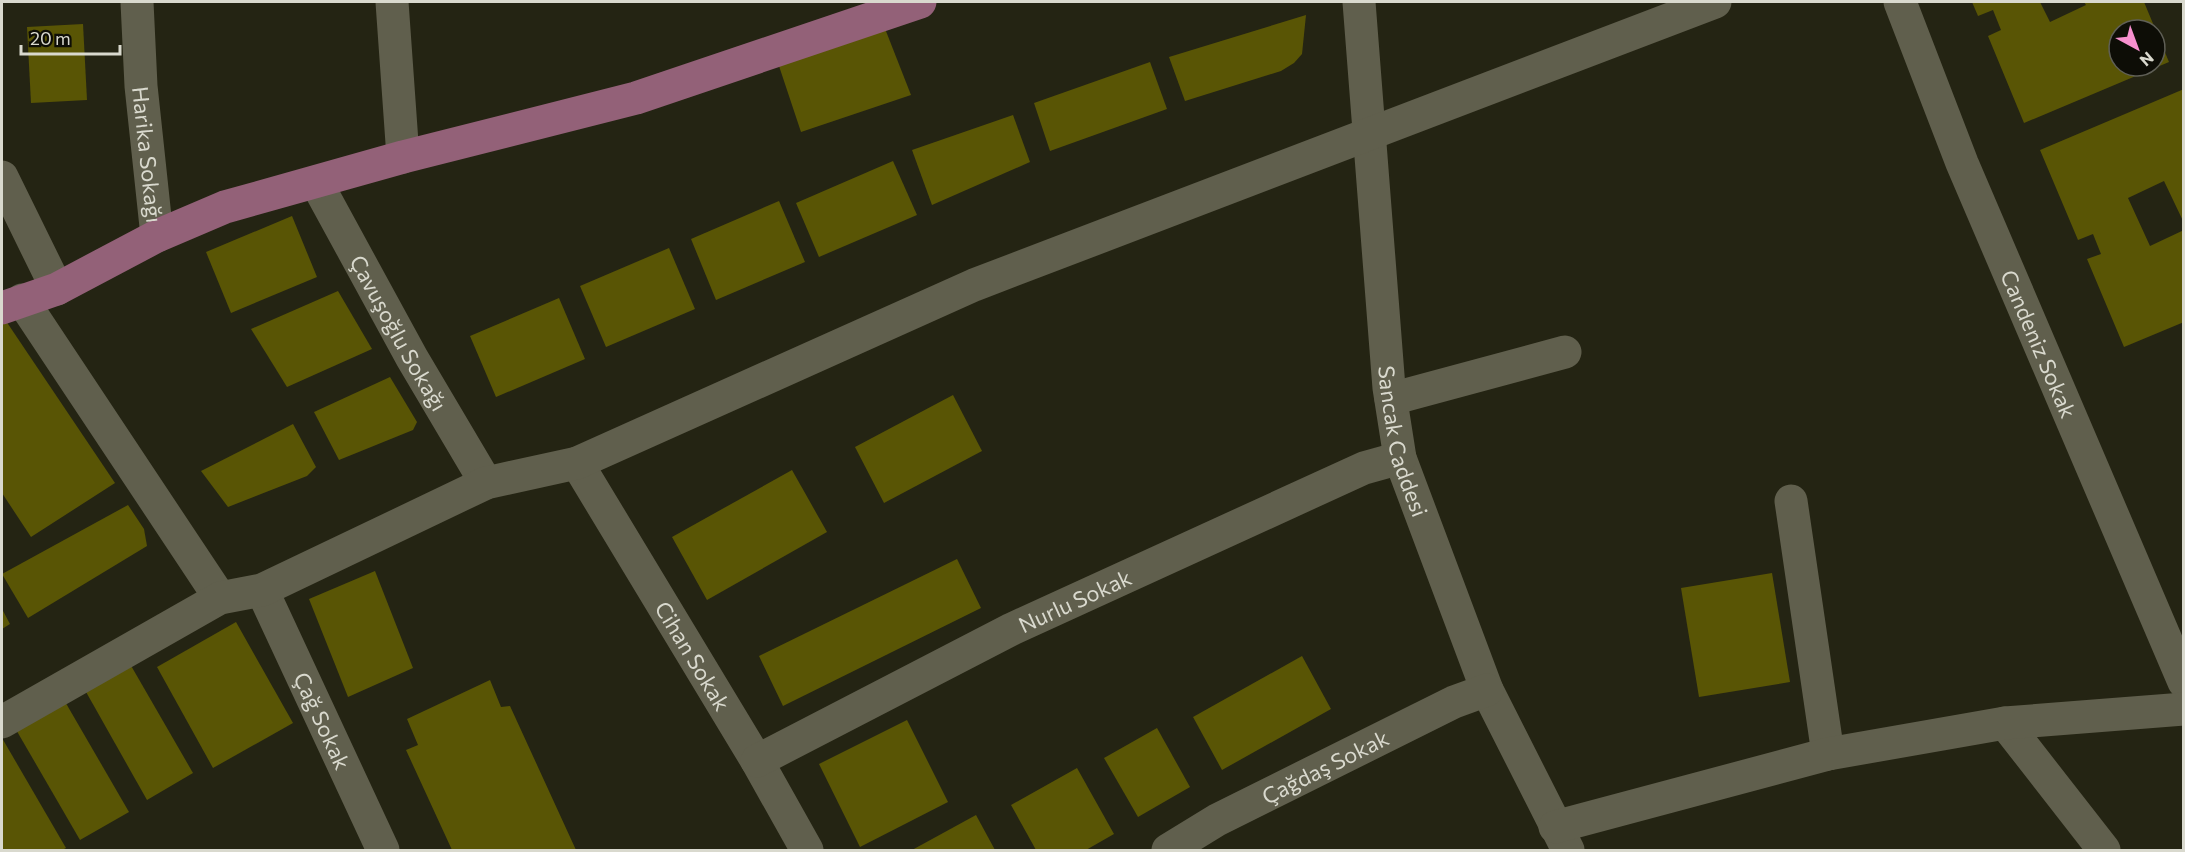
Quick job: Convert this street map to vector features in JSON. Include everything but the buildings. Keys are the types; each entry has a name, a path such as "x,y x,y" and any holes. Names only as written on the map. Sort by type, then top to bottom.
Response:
{"main road":[{"path":"12,304 57,289 157,236 225,207 403,157 636,98 920,2"}],"street":[{"name":"Harika Sokağı","path":"138,2 141,86 157,236"},
{"path":"392,2 403,157"},
{"name":"Sancak Caddesi","path":"1359,2 1391,399 1400,458 1487,690 1561,839"},
{"path":"2,722 220,598 262,590 486,483 577,463 974,285 1715,2"},
{"name":"Candeniz Sokak","path":"1900,2 1962,163 2184,682"},
{"path":"2,177 57,289"},
{"name":"Çavuşoğlu Sokağı","path":"316,182 412,358 486,483"},
{"path":"12,304 220,598"},
{"path":"1391,399 1565,352"},
{"name":"Nurlu Sokak","path":"757,761 1012,629 1364,468 1400,458"},
{"name":"Cihan Sokak","path":"577,463 757,761 807,850"},
{"path":"1791,501 1828,754"},
{"name":"Çağ Sokak","path":"262,590 383,850"},
{"name":"Çağdaş Sokak","path":"1168,850 1227,815 1454,702 1487,690"},
{"path":"1561,839 1828,754 2005,723 2184,709"},
{"path":"2005,723 2104,850"}]}
